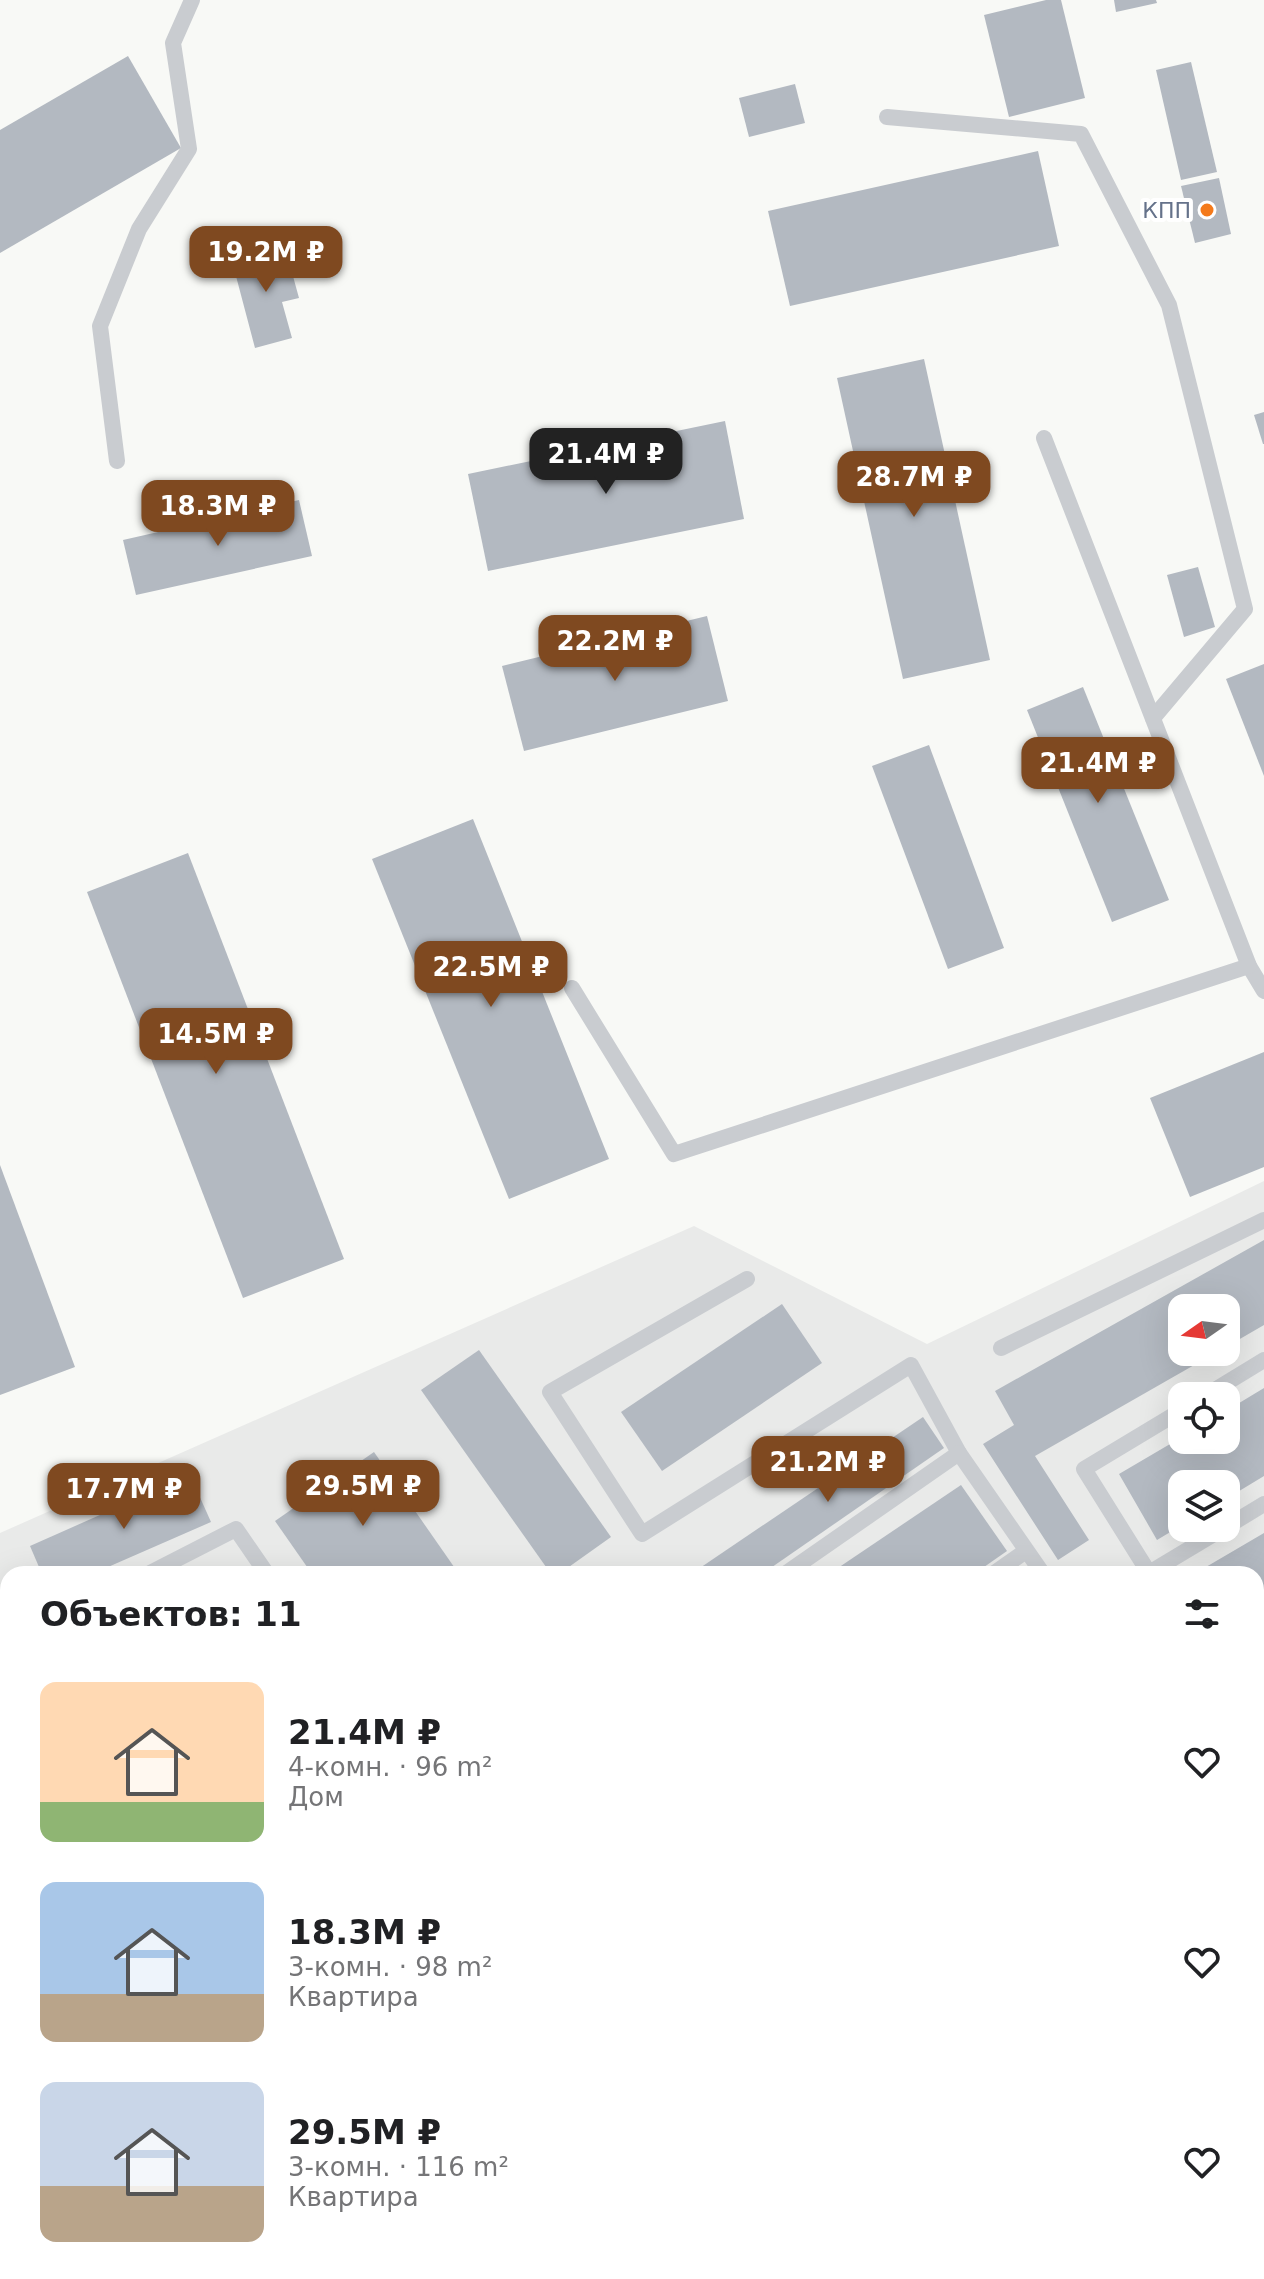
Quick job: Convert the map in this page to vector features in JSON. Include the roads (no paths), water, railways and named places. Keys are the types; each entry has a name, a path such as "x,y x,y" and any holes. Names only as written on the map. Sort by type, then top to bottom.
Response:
{"lane":[{"path":"117,461 100,326 139,229 189,149 173,43 192,0"},
{"path":"887,117 1081,134 1169,305 1245,609 1153,718"},
{"path":"1044,438 1249,966 1264,991"},
{"path":"572,988 674,1154 1249,966"},
{"path":"1001,1348 1264,1220"},
{"path":"747,1279 550,1392 642,1534 911,1365 959,1453 1037,1566"},
{"path":"1228,1382 1264,1360"},
{"path":"1145,1566 1084,1469 1168,1418"},
{"path":"797,1566 959,1453"},
{"path":"1240,1518 1264,1504"},
{"path":"164,1566 236,1529 261,1566"},
{"path":"1161,1566 1200,1542"},
{"path":"1004,1566 1026,1551"}],"place":[{"name":"КПП","path":"1207,210"}]}
